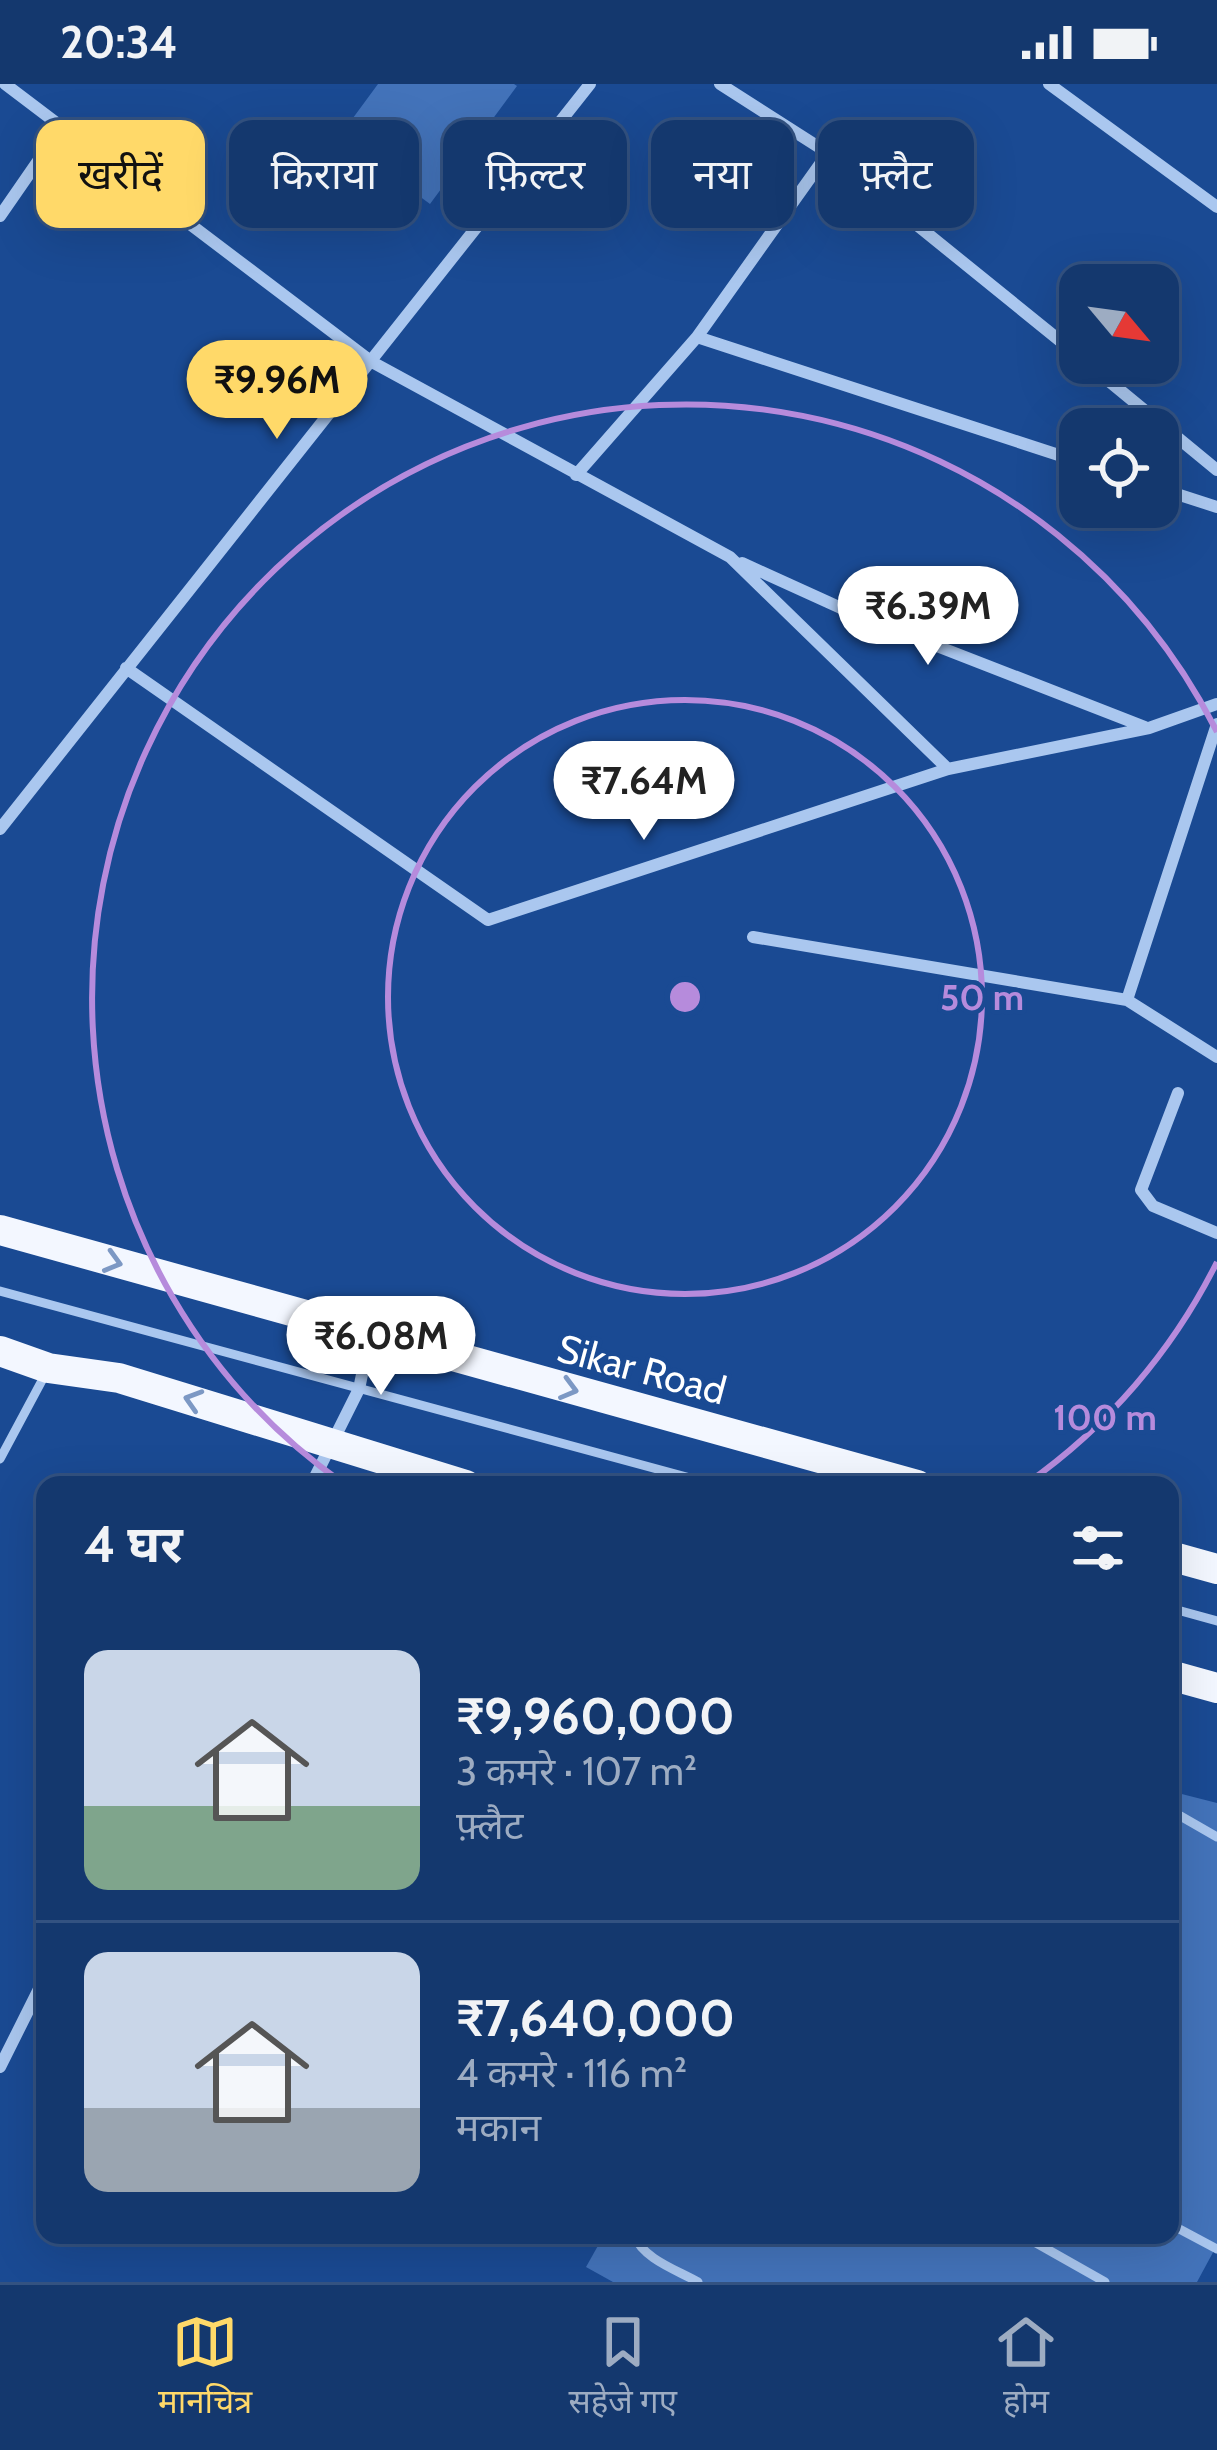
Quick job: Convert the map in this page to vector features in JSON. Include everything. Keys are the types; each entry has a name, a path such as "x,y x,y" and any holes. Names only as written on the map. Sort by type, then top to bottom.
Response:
{"main road":[{"name":"Sikar Road","path":"0,1230 884,1476"},
{"path":"0,1351 48,1368 119,1378 438,1476"},
{"path":"1179,1558 1217,1569"},
{"path":"1179,1687 1217,1688"}],"street":[{"path":"5,84 56,120"},
{"path":"2,821 590,84"},
{"path":"720,84 818,147"},
{"path":"1049,84 1217,207"},
{"path":"0,216 36,164"},
{"path":"576,475 697,337 818,167"},
{"path":"197,228 372,362 730,557 852,613 1149,728"},
{"path":"921,228 1059,340"},
{"path":"697,337 1059,455"},
{"path":"1113,384 1217,470"},
{"path":"1179,495 1217,507"},
{"path":"730,557 948,769"},
{"path":"126,668 488,920 948,769 1149,728 1217,704"},
{"path":"1127,1000 1217,724"},
{"path":"754,937 1127,1000 1217,1058"},
{"path":"1178,1093 1141,1190 1153,1206 1217,1233"},
{"path":"316,1476 359,1389 370,1334"},
{"path":"0,2067 36,1995"}],"lane":[{"path":"0,1292 683,1476"},
{"path":"0,1459 48,1368"},
{"path":"1179,1610 1217,1621"},
{"path":"1179,1815 1217,1837"},
{"path":"1179,2229 1217,2249"},
{"path":"637,2244 698,2282"},
{"path":"1038,2244 1105,2282"}],"building":[{"path":"378,84 517,86 492,120 443,120 443,186 430,204 419,196 419,120 352,120"},
{"path":"1179,1793 1217,1803 1217,2245 1197,2282 613,2282 586,2267 599,2244 1179,2244"}]}
